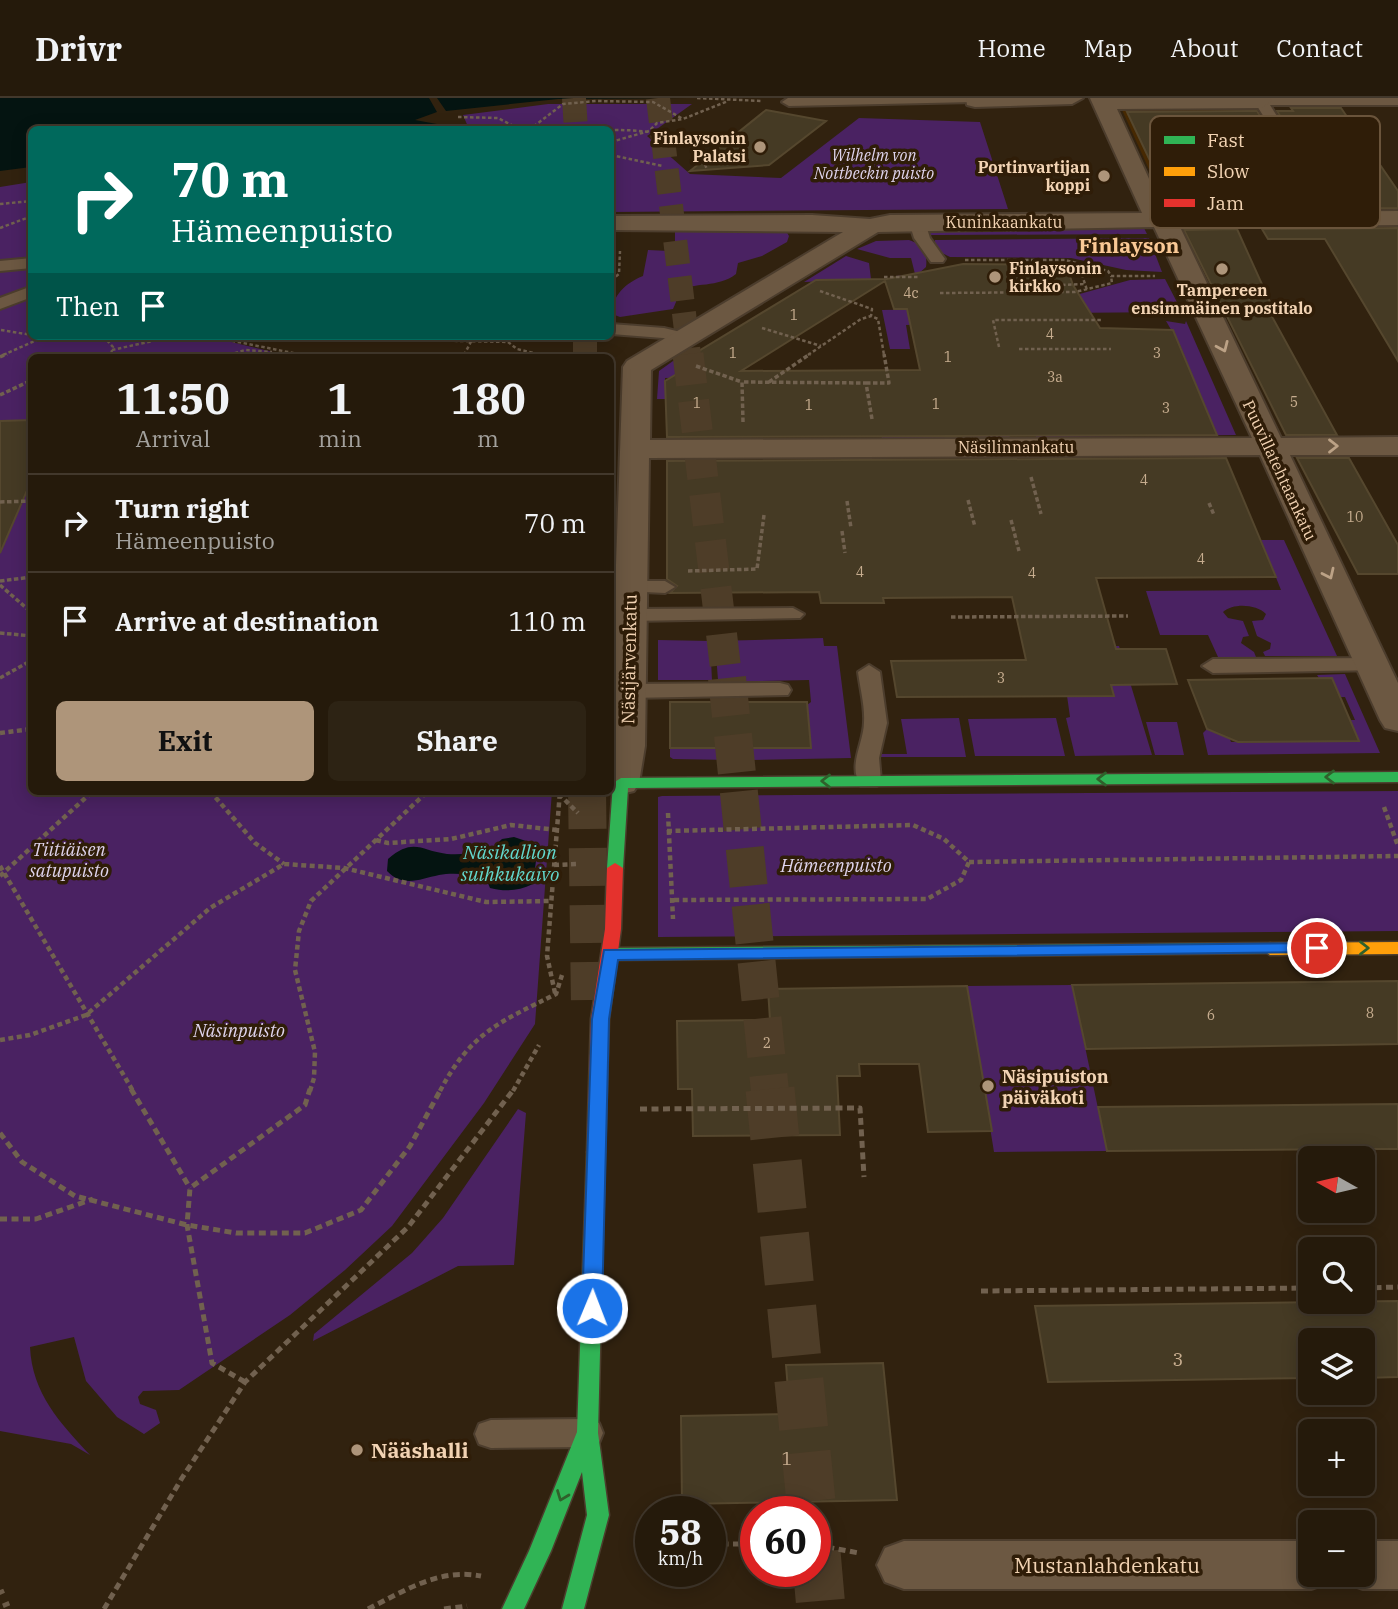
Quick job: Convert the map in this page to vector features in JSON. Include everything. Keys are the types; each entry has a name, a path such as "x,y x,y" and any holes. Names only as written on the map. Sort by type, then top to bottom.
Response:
{"main road":[{"path":"621,783 1398,777"},
{"name":"Näsijärvenkatu","path":"573,1609 598,1514 587,1433 600,1019 610,954 617,811 621,783"},
{"path":"610,954 1398,948"},
{"name":"Näsijärvenkatu","path":"513,1609 587,1433"}],"street":[{"path":"974,99 1072,98"},
{"path":"1098,99 1261,101"},
{"name":"Puuvillatehtaankatu","path":"1098,99 1150,207"},
{"name":"Kuninkaankatu","path":"1380,216 1398,218"},
{"name":"Kuninkaankatu","path":"615,231 812,222 870,226 916,222 1150,220"},
{"name":"Näsijärvenkatu","path":"621,783 627,746 637,367 870,226"},
{"name":"Puuvillatehtaankatu","path":"1168,228 1398,720"},
{"name":"Näsilinnankatu","path":"634,449 1398,446"},
{"name":"Mustanlahdenkatu","path":"904,1565 1298,1565"},
{"path":"1375,1565 1398,1565"}],"lane":[{"path":"789,102 974,99"},
{"path":"1261,101 1398,101"},
{"path":"1261,101 1270,116"},
{"path":"916,222 922,238 937,260"},
{"path":"0,266 28,262"},
{"path":"0,304 28,293"},
{"path":"614,329 664,332 683,338"},
{"path":"631,601 672,579"},
{"path":"631,601 793,614"},
{"path":"1213,666 1372,665"},
{"path":"869,672 876,723 867,758 869,781"},
{"path":"628,691 780,690"},
{"path":"491,1434 587,1433"}],"path":[{"path":"697,98 789,102"},
{"path":"534,126 549,112 564,104 596,100 653,102 683,119"},
{"path":"614,141 649,131 657,123 683,119 713,104 728,101"},
{"path":"458,117 498,118 513,126"},
{"path":"614,130 649,131 697,149 706,160 706,170"},
{"path":"614,156 663,166"},
{"path":"0,204 28,201"},
{"path":"0,228 28,218"},
{"path":"614,278 619,274 615,231"},
{"path":"937,260 1078,262 1108,271 1112,283 1087,290 940,293"},
{"path":"1078,262 1087,290"},
{"path":"1056,269 1080,269"},
{"path":"1111,276 1158,276"},
{"path":"1062,285 1085,284"},
{"path":"818,290 872,309 872,316"},
{"path":"693,365 742,382 769,383 889,383 878,319 872,316 861,319 769,383"},
{"path":"999,347 993,320 1101,320"},
{"path":"758,326 822,346"},
{"path":"0,330 28,334"},
{"path":"0,357 35,340"},
{"path":"112,353 160,340"},
{"path":"228,340 300,354"},
{"path":"418,340 508,342 517,349 536,354"},
{"path":"465,354 472,342"},
{"path":"1019,349 1111,349"},
{"path":"234,354 245,350 293,354"},
{"path":"0,395 28,382"},
{"path":"742,382 744,429"},
{"path":"866,383 874,428"},
{"path":"1030,474 1041,514"},
{"path":"968,500 975,527"},
{"path":"847,501 851,528"},
{"path":"0,502 28,502"},
{"path":"1209,503 1214,515"},
{"path":"672,579 757,569 761,564 759,531 764,515"},
{"path":"1011,520 1019,551"},
{"path":"842,531 845,553"},
{"path":"0,582 28,578"},
{"path":"0,582 28,609"},
{"path":"951,617 1128,616"},
{"path":"0,634 28,636"},
{"path":"0,678 28,662"},
{"path":"0,733 28,730"},
{"path":"2,874 89,795"},
{"path":"213,795 255,843 284,864 344,868 409,886 486,902 511,904 551,901"},
{"path":"190,1188 305,1105 314,1078 314,1052 295,970 299,931 310,901 424,795"},
{"path":"0,1133 22,1162 75,1196 187,1225 236,1233 305,1233 361,1210 410,1146 454,1063 491,1026 556,994 547,956 560,795"},
{"path":"1382,803 1398,846"},
{"path":"668,808 670,900 675,925"},
{"path":"376,840 388,843 451,839 512,825 557,830"},
{"path":"667,831 913,825 933,830 951,842 969,862 1398,856"},
{"path":"670,900 927,899 961,880 969,862"},
{"path":"0,1040 30,1035 86,1015 210,908 284,864"},
{"path":"554,865 582,864"},
{"path":"0,866 2,874 190,1188 187,1225 212,1363 245,1382"},
{"path":"104,1609 182,1478 245,1382 408,1227 506,1103 539,1045"},
{"path":"639,1109 860,1108 864,1177"},
{"path":"0,1219 13,1221 53,1216 93,1199"},
{"path":"1375,1287 1398,1287"},
{"path":"981,1291 1298,1288"},
{"path":"368,1609 422,1582 450,1574 476,1574 489,1578"}],"shaded area":[{"path":"1253,109 1257,116 1150,116 1150,172 1122,110"}],"green space":[{"name":"Wilhelm von Nottbeckin puisto","path":"548,104 692,104 647,136 690,174 781,178 859,118 980,122 1008,209 614,212 614,126 468,126 463,115"},
{"name":"Näsinpuisto","path":"28,182 28,340 223,340 282,354 28,354 28,795 552,795 535,1024 484,1103 392,1226 345,1270 290,1315 179,1390 143,1391 138,1397 140,1404 156,1410 160,1423 144,1434 117,1417 86,1381 74,1337 30,1347 32,1364 42,1393 58,1419 90,1455 71,1444 0,1431 0,187"},
{"path":"926,228 1144,228 1147,234 927,235"},
{"path":"675,231 786,231 789,236 787,242 762,256 738,263 736,274 729,278 675,291 676,302 673,309 620,317 614,315 617,295 631,282 643,276 648,250 669,251 675,242"},
{"path":"1149,238 1162,272 1126,270 1071,258 950,257 938,251 934,244 935,240"},
{"path":"909,240 921,247 926,258 926,267 916,276 896,276 915,274 911,258 890,258 857,249 876,241"},
{"path":"846,256 869,263 871,279 804,282"},
{"path":"1165,279 1182,312 1057,313 998,393 1010,438 882,439 874,388 979,429 941,324 906,325 910,349 890,349 882,310 939,309 1076,295 1130,280"},
{"path":"1166,321 1185,324 1186,321 1236,435 1036,437 1030,416 1214,429 1180,345"},
{"path":"673,361 711,374 711,377 665,378 665,399 657,399 659,371"},
{"path":"1261,540 1284,540 1337,656 1265,656 1263,652 1270,649 1271,643 1257,636 1252,621 1263,620 1266,614 1251,607 1238,606 1223,612 1228,618 1243,621 1249,636 1243,637 1241,643 1254,652 1256,657 1218,657 1208,635 1160,635 1146,591 1281,590"},
{"path":"823,638 824,646 837,646 851,758 752,760 751,748 811,702 809,680 722,682 718,680 715,641"},
{"path":"658,640 710,641 712,680 658,680"},
{"path":"1060,646 1119,646 1152,755 1075,756 1066,718 1070,717"},
{"path":"1345,674 1380,753 1208,755 1203,733 1207,729 1228,734 1231,742 1359,741 1350,720 1355,720 1345,697 1340,697 1332,678 1319,678 1317,675"},
{"path":"959,718 966,757 881,757 881,754 907,754 901,719"},
{"path":"1056,718 1065,756 975,756 968,719"},
{"path":"1146,722 1177,722 1184,755 1155,755"},
{"path":"670,748 730,748 731,760 673,759 670,757"},
{"name":"Hämeenpuisto","path":"1398,791 1398,931 658,937 658,797 662,796"},
{"path":"1072,985 1107,1151 994,1152 967,986"},
{"path":"518,1109 526,1113 514,1265 458,1266 313,1341 314,1334 412,1253 443,1218"}],"water":[{"path":"0,98 429,98 437,112 415,120 448,126 28,126 28,167 0,171"},
{"path":"437,98 687,98 558,99 446,111"},
{"name":"Näsikallion suihkukaivo","path":"514,837 538,845 533,884 522,888 490,888 485,876 462,874 444,874 405,881 387,871 388,859 411,847 447,854 487,853 502,839"}],"building":[{"path":"1291,108 1341,108 1346,116 1280,116 1277,111 1293,111"},
{"path":"766,110 826,121 769,165 690,171"},
{"path":"1257,111 1260,116 1150,116 1150,161 1127,112"},
{"path":"1380,165 1398,191 1398,208 1380,208"},
{"path":"1398,228 1398,361 1325,239 1268,239 1262,229"},
{"path":"1237,229 1275,313 1270,313 1337,435 1286,435 1184,230"},
{"path":"963,264 1066,265 1073,285 1100,328 1173,330 1217,435 667,437 665,381 700,360 689,357 816,280 887,279","holes":["885,281 894,309 907,309 920,370 741,371"]},
{"path":"28,420 28,488 0,553 0,421"},
{"path":"1226,458 1276,577 1096,578 1116,649 1166,649 1177,684 1111,685 1114,696 897,697 891,661 1026,660 1012,597 883,598 884,603 821,603 819,592 670,593 677,586 667,579 667,461"},
{"path":"1297,458 1349,458 1398,545 1398,574 1358,574"},
{"path":"1332,678 1359,741 1238,742 1207,729 1188,680"},
{"path":"670,702 807,702 811,748 670,748"},
{"path":"1398,981 1398,1044 1086,1049 1072,985"},
{"path":"967,986 992,1131 928,1132 919,1064 859,1064 860,1076 837,1076 840,1135 693,1136 692,1089 678,1089 677,1021 770,1020 768,989"},
{"path":"1398,1104 1398,1149 1376,1149 1376,1146 1298,1146 1298,1150 1107,1151 1098,1107"},
{"path":"1375,1301 1398,1301 1398,1377 1375,1378 1375,1328 1298,1328 1298,1378 1048,1382 1035,1306 1298,1302 1298,1314 1375,1314"},
{"path":"883,1363 897,1500 831,1501 831,1496 740,1496 740,1503 726,1503 726,1496 682,1496 681,1416 790,1414 786,1365"}],"tunnel":[{"path":"574,98 576,126"},
{"path":"658,98 689,355"},
{"path":"585,340 585,354"},
{"path":"688,354 727,680"},
{"path":"727,678 770,1091"},
{"path":"587,795 590,1006"},
{"path":"770,1089 810,1496"},
{"path":"819,1587 821,1609"}],"railway":[{"path":"0,1590 8,1609"}],"traffic: fast":[{"path":"615,868 621,783 1398,777"},
{"path":"610,954 1270,949"},
{"path":"573,1609 598,1515 587,1433 596,1152"},
{"path":"513,1609 540,1551 586,1434"}],"traffic: slow":[{"path":"1270,949 1398,948"}],"traffic: jam":[{"path":"596,1152 600,1019 613,929 615,868"}],"place":[{"name":"Finlaysonin Palatsi","path":"760,147"},
{"name":"Portinvartijan koppi","path":"1104,176"},
{"name":"Tampereen ensimmäinen postitalo","path":"1222,269"},
{"name":"Finlaysonin kirkko","path":"995,277"},
{"name":"Näsipuiston päiväkoti","path":"988,1086"},
{"name":"Nääshalli","path":"357,1450"}],"district":[{"name":"Finlayson","path":"1129,245"}],"route":[{"path":"592,1308 600,1019 610,954 1317,948"}],"park label":[{"name":"Tiitiäisen satupuisto","path":"69,859"}]}
